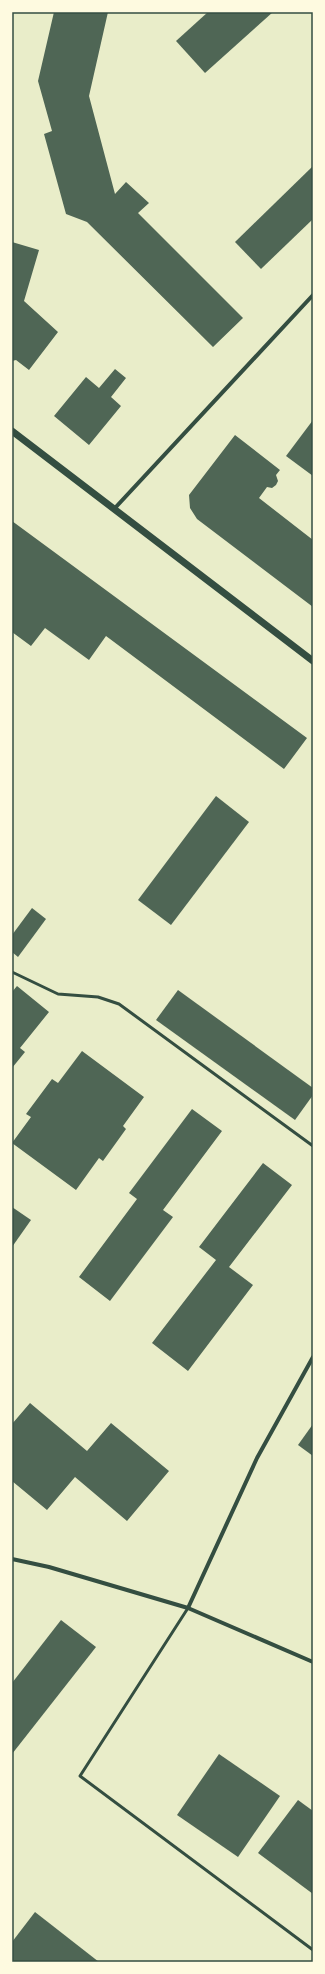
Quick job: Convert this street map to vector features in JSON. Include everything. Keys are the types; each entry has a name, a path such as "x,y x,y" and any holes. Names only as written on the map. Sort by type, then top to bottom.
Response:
{"street":[{"path":"114,509 313,295"},
{"path":"12,432 313,660"},
{"path":"188,1608 257,1458 313,1357"},
{"path":"12,1559 49,1567 188,1608 313,1662"}],"lane":[{"path":"12,972 58,994 98,997 119,1004 313,1146"},
{"path":"188,1608 80,1776 313,1950"}],"building":[{"path":"54,12 108,12 89,96 115,194 126,182 149,203 138,213 243,318 213,347 87,222 66,214 44,134 52,131 38,81"},
{"path":"208,12 273,12 205,73 176,41"},
{"path":"313,166 313,219 261,269 235,242"},
{"path":"12,242 39,250 24,301 58,332 29,370 16,360 12,361"},
{"path":"115,369 126,378 111,397 121,406 89,445 54,416 86,377 99,388"},
{"path":"313,420 313,476 286,456"},
{"path":"235,435 280,470 276,475 278,481 276,485 272,488 267,487 259,498 313,540 313,607 197,519 190,508 189,495"},
{"path":"12,521 307,738 284,769 106,636 89,660 45,628 31,646 12,632"},
{"path":"216,796 249,822 171,925 138,900"},
{"path":"32,908 46,919 18,957 12,952 12,935"},
{"path":"17,986 49,1012 20,1048 25,1052 12,1068 12,992"},
{"path":"178,990 313,1088 313,1095 295,1120 156,1020"},
{"path":"82,1051 144,1097 123,1126 126,1129 103,1161 99,1158 76,1190 12,1143 31,1117 26,1114 52,1079 58,1083"},
{"path":"192,1109 222,1131 163,1210 173,1217 110,1301 79,1277 137,1199 129,1193"},
{"path":"263,1163 292,1185 229,1267 253,1285 188,1371 152,1343 216,1260 199,1247"},
{"path":"12,1207 31,1220 12,1247"},
{"path":"30,1403 87,1451 111,1423 169,1471 127,1521 75,1477 47,1510 12,1481 12,1424"},
{"path":"313,1424 313,1456 298,1445"},
{"path":"61,1620 96,1647 12,1754 12,1683"},
{"path":"219,1754 280,1796 238,1857 177,1815"},
{"path":"298,1800 313,1811 313,1894 258,1853"},
{"path":"35,1912 99,1962 12,1962 12,1942"}]}
